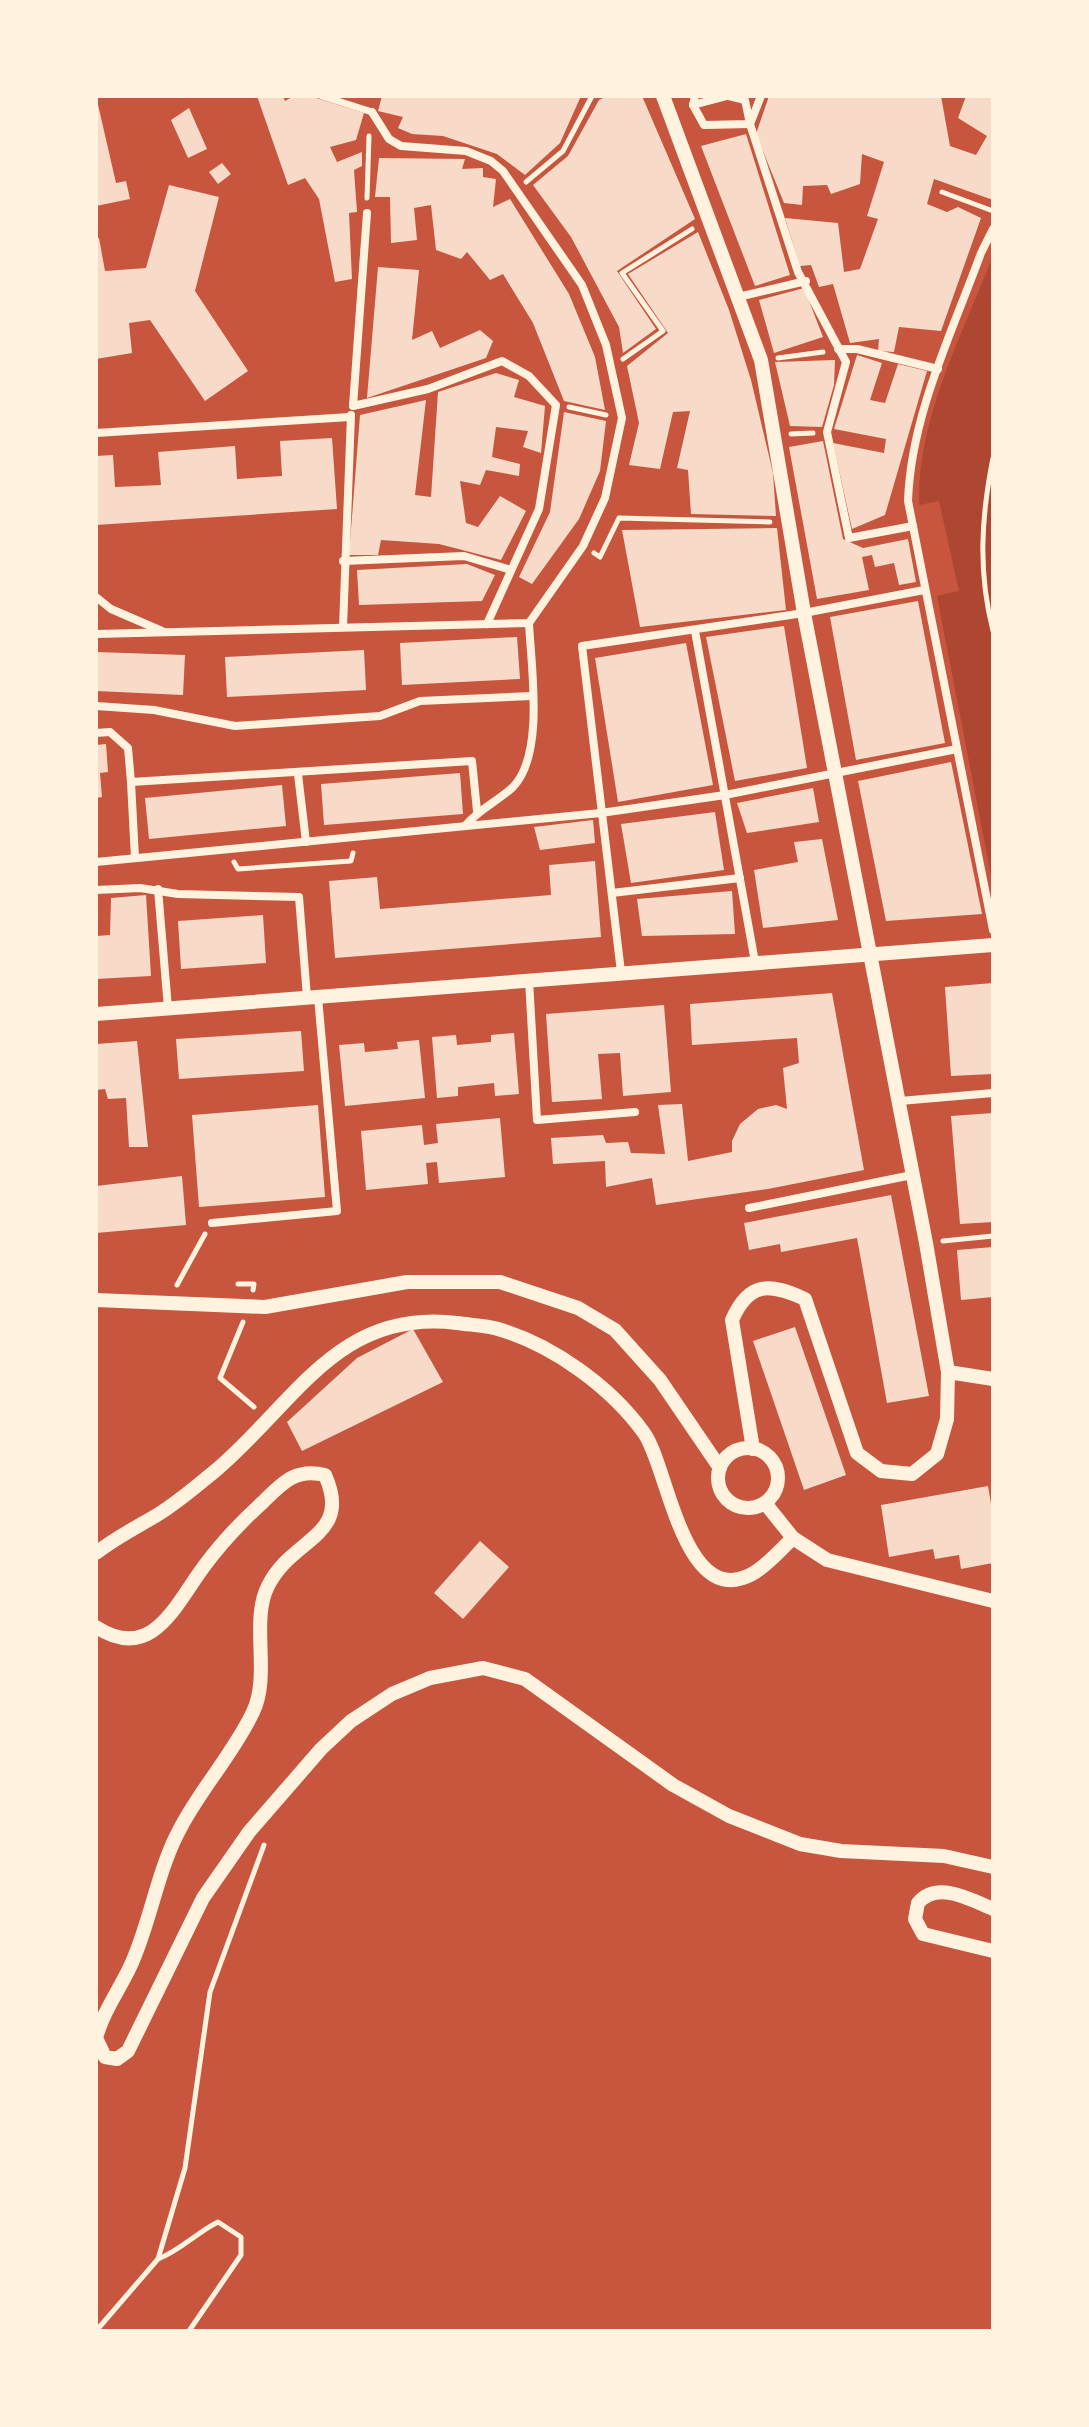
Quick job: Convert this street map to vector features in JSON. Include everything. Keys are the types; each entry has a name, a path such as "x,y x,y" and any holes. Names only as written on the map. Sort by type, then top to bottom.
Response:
{"street":[{"path":"322,96 372,112 389,139 401,146 466,151 491,161 503,171 582,285 606,345 622,418 605,498 583,546 529,623 532,696 529,760 512,788 477,811 465,826"},
{"path":"663,96 761,360 791,522 804,613 868,952 900,1101 948,1372 947,1419 937,1454 912,1474 881,1471 857,1453 805,1299 783,1289 757,1288 740,1300 732,1320 753,1449"},
{"path":"750,124 704,125 694,100 728,96 745,100 798,272 806,281 846,362 827,432 849,538 913,526"},
{"path":"750,124 761,96"},
{"path":"343,627 350,417 367,213"},
{"path":"993,229 938,369 909,471 908,501 993,930"},
{"path":"738,297 806,281"},
{"path":"838,349 857,349 938,369"},
{"path":"353,406 428,389 502,361 529,376 556,405 539,509 487,624"},
{"path":"96,433 350,417"},
{"path":"343,561 464,556 511,570"},
{"path":"621,972 582,646 695,631 924,590"},
{"path":"96,597 111,609 167,634"},
{"path":"96,634 529,623"},
{"path":"695,631 755,962"},
{"path":"96,706 154,710 235,726 380,716 420,701 532,696"},
{"path":"96,733 110,732 128,748 135,858"},
{"path":"96,862 601,813 725,795 957,749"},
{"path":"131,782 472,761 477,811"},
{"path":"298,774 306,842"},
{"path":"612,893 740,878"},
{"path":"158,889 168,1008"},
{"path":"96,890 158,889 178,894 299,897 337,1211 212,1223"},
{"path":"96,1014 868,952 993,945"},
{"path":"529,980 537,1120 635,1112"},
{"path":"900,1101 993,1093"},
{"path":"749,1208 912,1175"},
{"path":"96,1300 265,1307 407,1282 500,1282 578,1308 615,1330 660,1380 720,1468"},
{"path":"96,1553 155,1516 218,1468 344,1345 385,1328 428,1319 497,1328 541,1346 600,1387 646,1435 674,1513 696,1558 710,1573 729,1580 752,1574 793,1538"},
{"path":"948,1372 993,1379"},
{"path":"753,1449 769,1456 777,1472 776,1490 765,1503 747,1508 729,1502 719,1486 720,1468 729,1455 753,1449"},
{"path":"96,1627 111,1637 131,1640 151,1633 169,1617 237,1526 290,1476 310,1471 325,1475 335,1508 330,1522 282,1564 266,1589 261,1679 254,1709 180,1827 130,1966 101,2019 96,2038 105,2057 117,2059 128,2051 203,1898 249,1832 321,1749 351,1721 392,1694 417,1683 483,1668 525,1679 673,1785 729,1816 800,1844 841,1851 944,1856 993,1867"},
{"path":"765,1503 793,1538 827,1560 993,1601"},
{"path":"993,1909 953,1893 933,1893 918,1903 915,1919 923,1934 993,1951"}],"path":[{"path":"525,182 563,151 592,96"},
{"path":"367,213 372,112"},
{"path":"942,192 993,211"},
{"path":"618,362 663,331 622,273 710,218"},
{"path":"761,360 838,349"},
{"path":"556,405 622,418"},
{"path":"774,435 827,432"},
{"path":"993,458 983,507 981,556 993,631"},
{"path":"583,546 600,557 619,518 791,522"},
{"path":"295,866 351,861 359,837"},
{"path":"926,1243 993,1236"},
{"path":"96,2331 158,2259 185,2168 210,1992 260,1863 264,1843 249,1832"},
{"path":"158,2259 179,2251 200,2231 218,2222 241,2237 241,2255 189,2331"}],"shaded area":[{"path":"992,258 993,886 937,596 959,591 939,501 919,505 920,473 933,410"}],"building":[{"path":"96,96 116,183 126,181 130,199 96,206"},
{"path":"257,96 283,96 285,101 294,96 310,96 364,113 356,140 330,147 337,162 362,152 362,166 354,170 357,212 349,213 352,279 335,282 319,199 305,178 288,185"},
{"path":"382,96 581,96 560,143 525,175 497,154 443,136 412,134 398,128 403,117 378,111"},
{"path":"607,96 642,96 695,219 617,271 656,329 623,353 619,327 571,237 533,185 568,156 599,100"},
{"path":"769,96 941,96 950,146 976,155 987,136 958,118 966,96 993,96 993,200 934,179 927,204 947,212 958,207 981,218 941,331 899,327 894,352 878,351 879,339 850,343 833,284 819,287 811,265 800,266 785,218 838,223 844,272 860,269 878,219 867,216 884,162 862,154 860,184 831,194 827,185 803,186 802,205 784,203 756,134"},
{"path":"189,108 207,149 188,158 171,120"},
{"path":"746,134 790,275 755,286 701,146"},
{"path":"379,158 465,159 462,169 483,168 483,177 496,179 493,207 510,199 569,294 595,357 605,410 564,401 533,323 503,274 490,280 467,252 461,259 436,250 431,205 414,208 417,240 391,243 390,197 375,197"},
{"path":"222,163 231,174 218,184 209,172"},
{"path":"169,185 219,197 195,291 248,371 205,401 150,320 129,323 132,353 96,359 96,238 99,238 105,271 146,268"},
{"path":"698,232 729,310 751,380 773,473 776,516 691,514 688,470 677,468 690,411 673,412 660,469 629,465 639,423 627,366 668,333 628,274"},
{"path":"378,267 419,270 412,340 432,331 440,348 480,330 493,341 486,358 367,398"},
{"path":"804,288 823,337 774,353 759,300"},
{"path":"857,355 882,363 870,400 885,403 898,364 927,371 885,515 852,529 833,443 884,453 886,439 834,429"},
{"path":"835,360 834,385 822,427 790,426 775,362"},
{"path":"496,373 519,380 514,397 545,406 541,453 523,447 528,431 496,427 492,457 520,464 519,476 486,470 480,485 460,481 466,523 478,527 500,496 526,511 501,560 439,544 381,540 378,555 349,555 360,415 426,400 415,495 431,497 438,392"},
{"path":"564,412 606,421 600,471 579,519 532,584 519,577 550,512"},
{"path":"332,438 337,509 96,525 96,456 113,455 115,487 161,485 158,452 235,446 237,479 282,476 280,441"},
{"path":"823,441 843,539 863,548 908,539 916,582 899,585 894,563 875,567 872,555 862,557 869,590 817,599 789,447"},
{"path":"777,528 786,610 640,627 622,530"},
{"path":"467,564 495,575 482,601 359,605 357,570"},
{"path":"918,601 945,743 856,760 830,617"},
{"path":"784,626 807,768 735,781 706,637"},
{"path":"517,637 520,679 402,685 400,643"},
{"path":"686,643 713,785 618,802 595,658"},
{"path":"364,650 366,690 227,697 225,657"},
{"path":"96,652 185,655 183,695 96,691"},
{"path":"106,744 108,772 100,773 102,797 96,798 96,745"},
{"path":"951,762 982,914 886,921 858,781"},
{"path":"460,773 463,814 324,825 321,784"},
{"path":"282,785 286,826 149,839 145,798"},
{"path":"813,788 819,822 747,833 737,803"},
{"path":"715,812 724,870 631,883 621,824"},
{"path":"593,820 595,843 540,850 534,827"},
{"path":"822,839 838,920 763,928 754,870 798,862 794,842"},
{"path":"595,861 601,937 335,958 329,881 377,877 380,909 551,895 549,865"},
{"path":"732,891 735,934 642,936 637,899"},
{"path":"146,895 151,976 96,979 96,936 110,935 111,898"},
{"path":"263,915 266,963 181,969 178,921"},
{"path":"993,983 993,1074 951,1076 945,987"},
{"path":"832,993 864,1170 768,1189 656,1205 652,1178 606,1187 605,1161 553,1164 551,1138 603,1135 606,1143 628,1142 631,1153 665,1154 658,1105 682,1104 688,1161 732,1152 732,1141 740,1124 758,1109 776,1105 787,1109 783,1068 799,1063 797,1038 692,1045 690,1004"},
{"path":"664,1005 671,1092 623,1096 620,1053 598,1054 602,1099 552,1102 546,1014"},
{"path":"301,1031 304,1071 179,1079 176,1039"},
{"path":"514,1033 519,1094 495,1096 494,1083 458,1087 458,1096 437,1098 432,1037 456,1035 457,1045 491,1042 491,1035"},
{"path":"419,1040 425,1098 345,1106 339,1045 364,1043 365,1052 398,1049 397,1042"},
{"path":"137,1041 148,1147 129,1147 126,1098 108,1099 105,1089 96,1090 96,1044"},
{"path":"318,1105 325,1197 199,1207 192,1115"},
{"path":"993,1113 993,1222 960,1224 951,1116"},
{"path":"500,1118 505,1177 439,1183 437,1162 426,1163 428,1184 366,1190 361,1131 422,1125 424,1145 438,1143 436,1124"},
{"path":"182,1176 186,1225 96,1233 96,1186"},
{"path":"891,1195 929,1396 887,1403 857,1238 781,1252 780,1244 749,1250 744,1223"},
{"path":"993,1247 993,1297 961,1300 957,1250"},
{"path":"795,1327 846,1475 804,1490 753,1341"},
{"path":"413,1329 443,1382 302,1451 287,1422 357,1358"},
{"path":"988,1486 993,1516 993,1563 961,1569 959,1555 935,1559 933,1549 889,1557 881,1505"},
{"path":"480,1541 509,1567 463,1619 434,1593"}]}
